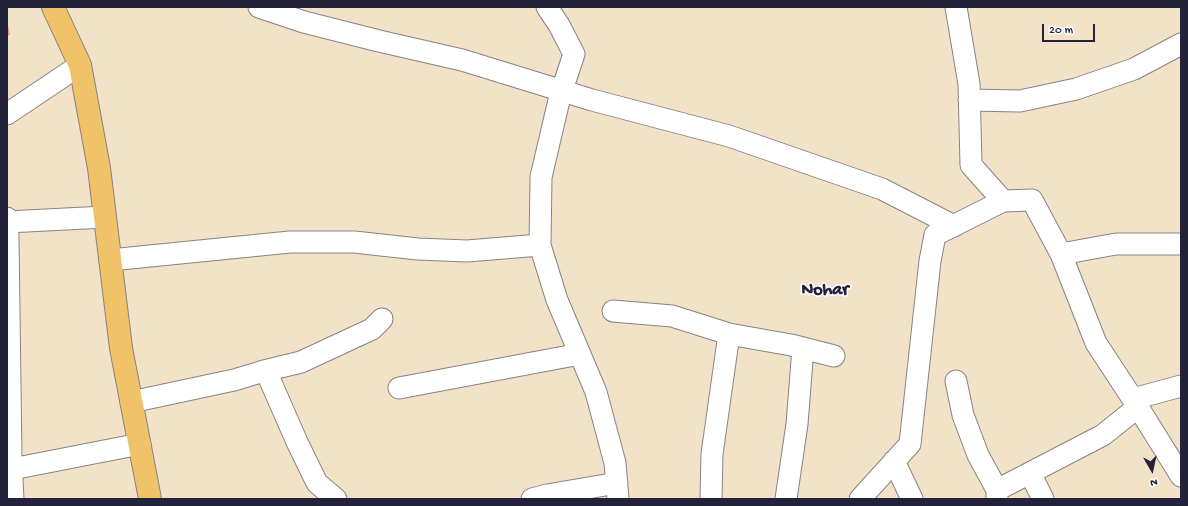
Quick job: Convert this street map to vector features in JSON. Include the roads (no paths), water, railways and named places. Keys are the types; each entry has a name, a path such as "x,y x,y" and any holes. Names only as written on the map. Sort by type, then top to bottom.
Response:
{"highway":[{"path":"52,7 80,65 99,168 121,348 150,499"}],"street":[{"path":"259,7 304,22 379,42 462,60 592,100 729,136 882,189 954,226"},
{"path":"532,499 547,494 618,491 615,462 596,392 557,300 540,245 541,177 562,90 574,54 559,25 547,7"},
{"path":"956,7 969,84 971,165 1003,201"},
{"path":"969,100 1020,101 1076,88 1134,69 1181,44"},
{"path":"7,114 80,65"},
{"path":"860,499 910,444 930,261 935,235 1003,201 1032,200 1062,254 1096,344 1136,403 1181,476"},
{"path":"7,218 10,461 14,499"},
{"path":"7,222 105,218"},
{"path":"110,260 290,242 354,242 418,249 467,251 540,245"},
{"path":"1062,254 1116,244 1181,244"},
{"path":"613,311 672,316 729,334 804,348 834,356"},
{"path":"131,402 234,380 301,362 372,329 382,319"},
{"path":"711,499 712,454 729,334"},
{"path":"786,499 797,424 804,348"},
{"path":"399,388 580,354"},
{"path":"264,371 269,378 317,483 336,499"},
{"path":"956,381 962,416 997,495 1030,473 1103,435 1136,403 1181,386"},
{"path":"10,461 140,444"},
{"path":"894,460 912,499"},
{"path":"1030,473 1043,499"}],"district":[{"name":"Nohar","path":"825,291"}]}
